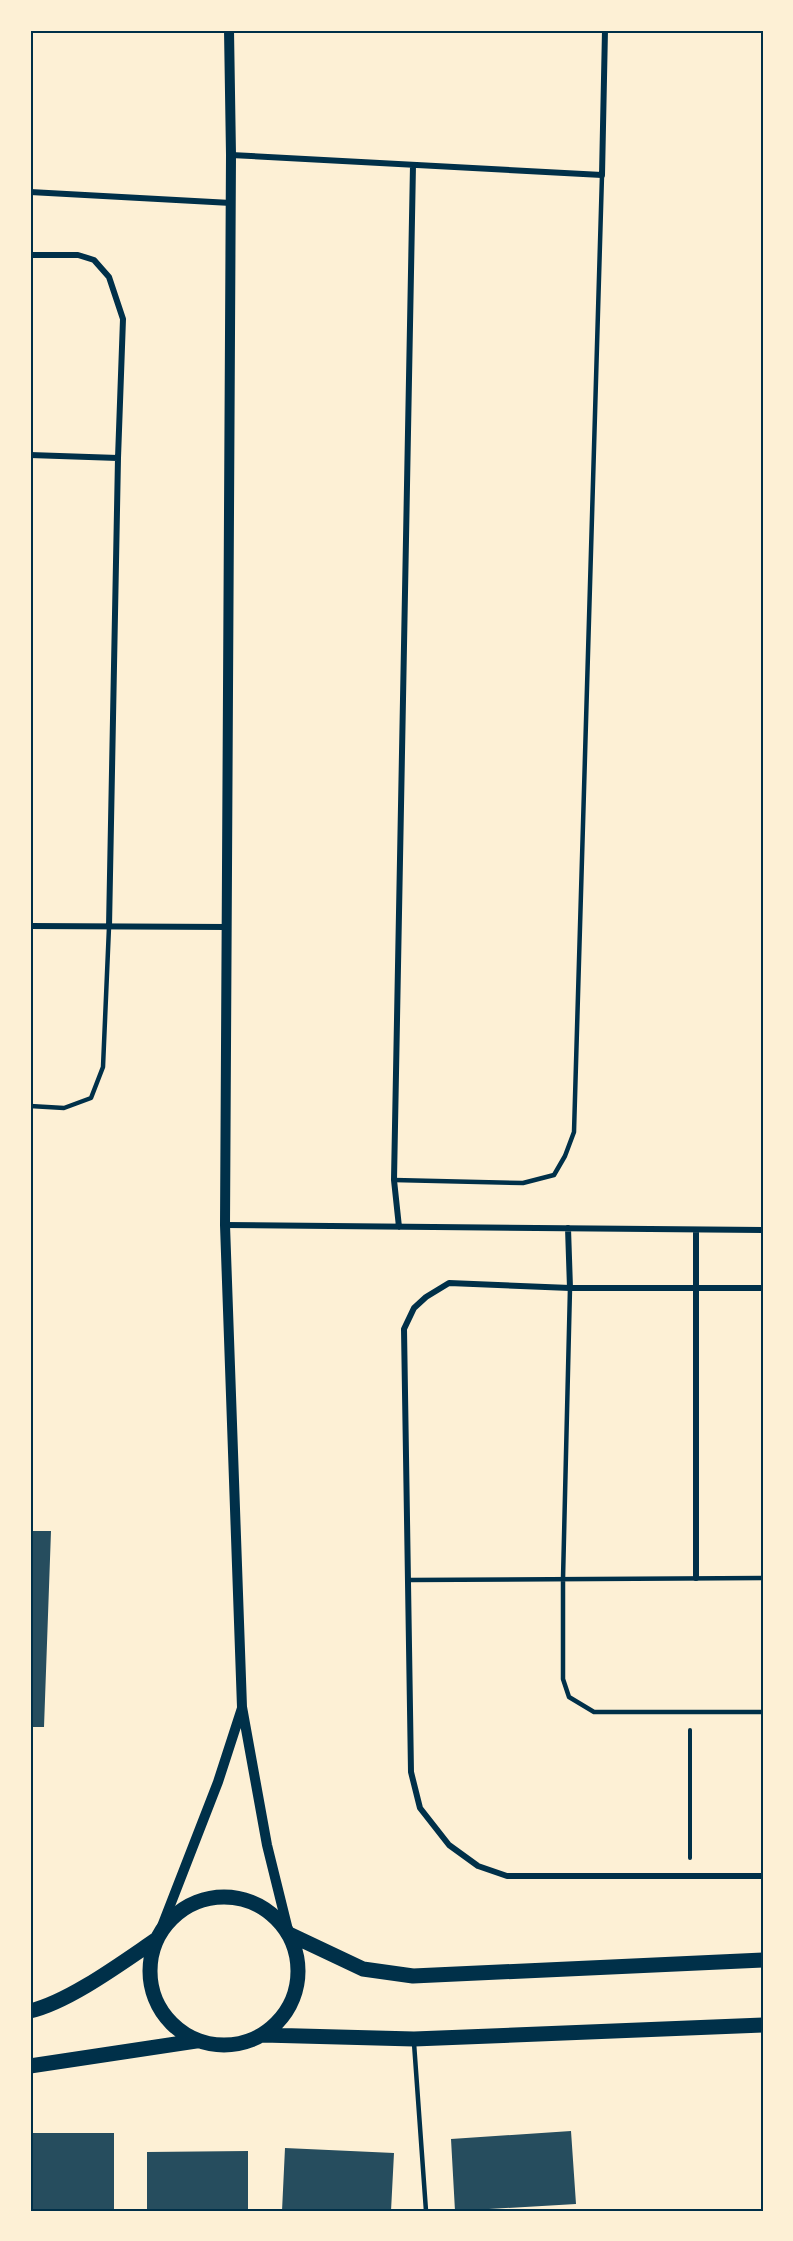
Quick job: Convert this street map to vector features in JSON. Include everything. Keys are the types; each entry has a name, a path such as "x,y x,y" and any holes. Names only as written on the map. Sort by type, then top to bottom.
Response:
{"main road":[{"path":"233,1897 255,1904 275,1916 289,1934 297,1955 298,1978 292,2000 280,2020 263,2035 242,2044 219,2046 196,2041 175,2028 159,2009 151,1986 150,1962 157,1939 170,1920 189,1905 210,1898 233,1897"},
{"path":"289,1934 363,1970 413,1976 763,1960"},
{"path":"30,2011 46,2008 114,1968 157,1939"},
{"path":"263,2035 414,2039 763,2025"},
{"path":"30,2066 196,2041"}],"street":[{"path":"229,30 231,203 225,1225 242,1707 267,1845 289,1934"},
{"path":"231,155 602,175 605,30"},
{"path":"399,1227 394,1180 413,165"},
{"path":"30,192 231,203"},
{"path":"30,255 78,255 94,260 109,277 123,319 109,927"},
{"path":"30,455 118,458"},
{"path":"30,926 228,927"},
{"path":"225,1225 763,1230"},
{"path":"568,1228 570,1288"},
{"path":"696,1230 696,1578"},
{"path":"763,1288 697,1290 570,1288 449,1283 426,1296 414,1308 404,1329 411,1772 420,1808 449,1845 478,1866 507,1876 763,1876"},
{"path":"157,1939 218,1782 242,1707"}],"lane":[{"path":"394,1180 523,1183 554,1175 565,1156 574,1132 602,175"},
{"path":"30,1106 64,1108 91,1098 103,1067 109,927"},
{"path":"570,1288 563,1579 563,1679 569,1697 594,1712 763,1712"},
{"path":"409,1580 763,1578"},
{"path":"414,2039 426,2211"}],"path":[{"path":"690,1713 690,1876"}],"building":[{"path":"30,1531 51,1531 44,1727 30,1727"},
{"path":"571,2131 576,2204 455,2211 451,2139"},
{"path":"30,2133 114,2133 114,2211 30,2211"},
{"path":"285,2148 394,2153 391,2211 282,2211"},
{"path":"248,2151 248,2211 147,2211 147,2152"}]}
